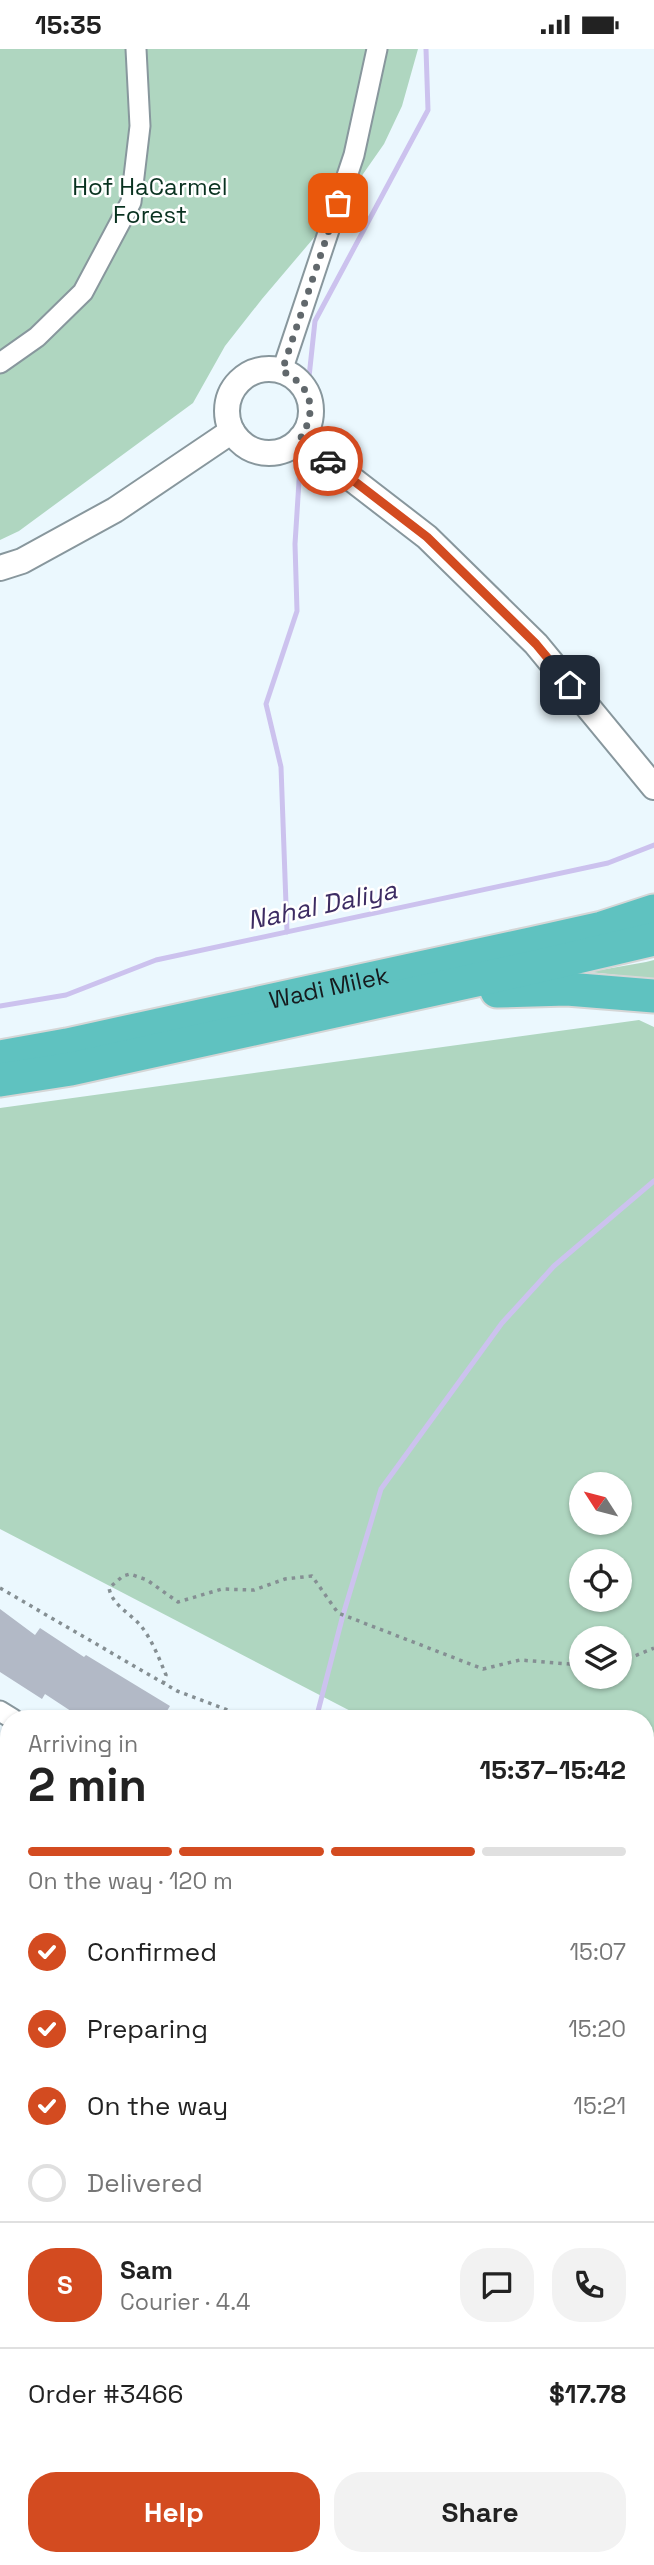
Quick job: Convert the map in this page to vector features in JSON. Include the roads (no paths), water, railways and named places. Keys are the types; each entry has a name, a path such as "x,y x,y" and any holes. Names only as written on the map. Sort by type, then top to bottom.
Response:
{"highway":[{"name":"Wadi Milek","path":"0,1056 67,1045 542,941 654,911"},
{"name":"Wadi Milek","path":"0,1080 71,1069 654,939"},
{"path":"331,1012 480,992 567,989 654,996"}],"street":[{"path":"0,363 37,337 83,292 131,202 140,127 136,49"},
{"path":"282,371 354,155 377,49"},
{"path":"268,369 282,371 294,377 304,387 311,414 308,427 290,448 277,453 264,453 239,442 227,417 228,403 233,390 242,379 254,372 268,369"},
{"path":"0,568 22,561 115,510 232,431"},
{"path":"300,439 427,537 536,644 654,787"}],"waterway":[{"path":"303,433 315,321 428,110 426,49"},
{"path":"287,932 281,767 266,704 297,611 295,544 301,450"},
{"name":"Nahal Daliya","path":"0,1006 66,995 156,960 608,863 654,845"},
{"path":"318,1710 343,1615 381,1489 502,1323 554,1266 654,1181"}],"park label":[{"name":"Hof HaCarmel Forest","path":"150,201"}]}
